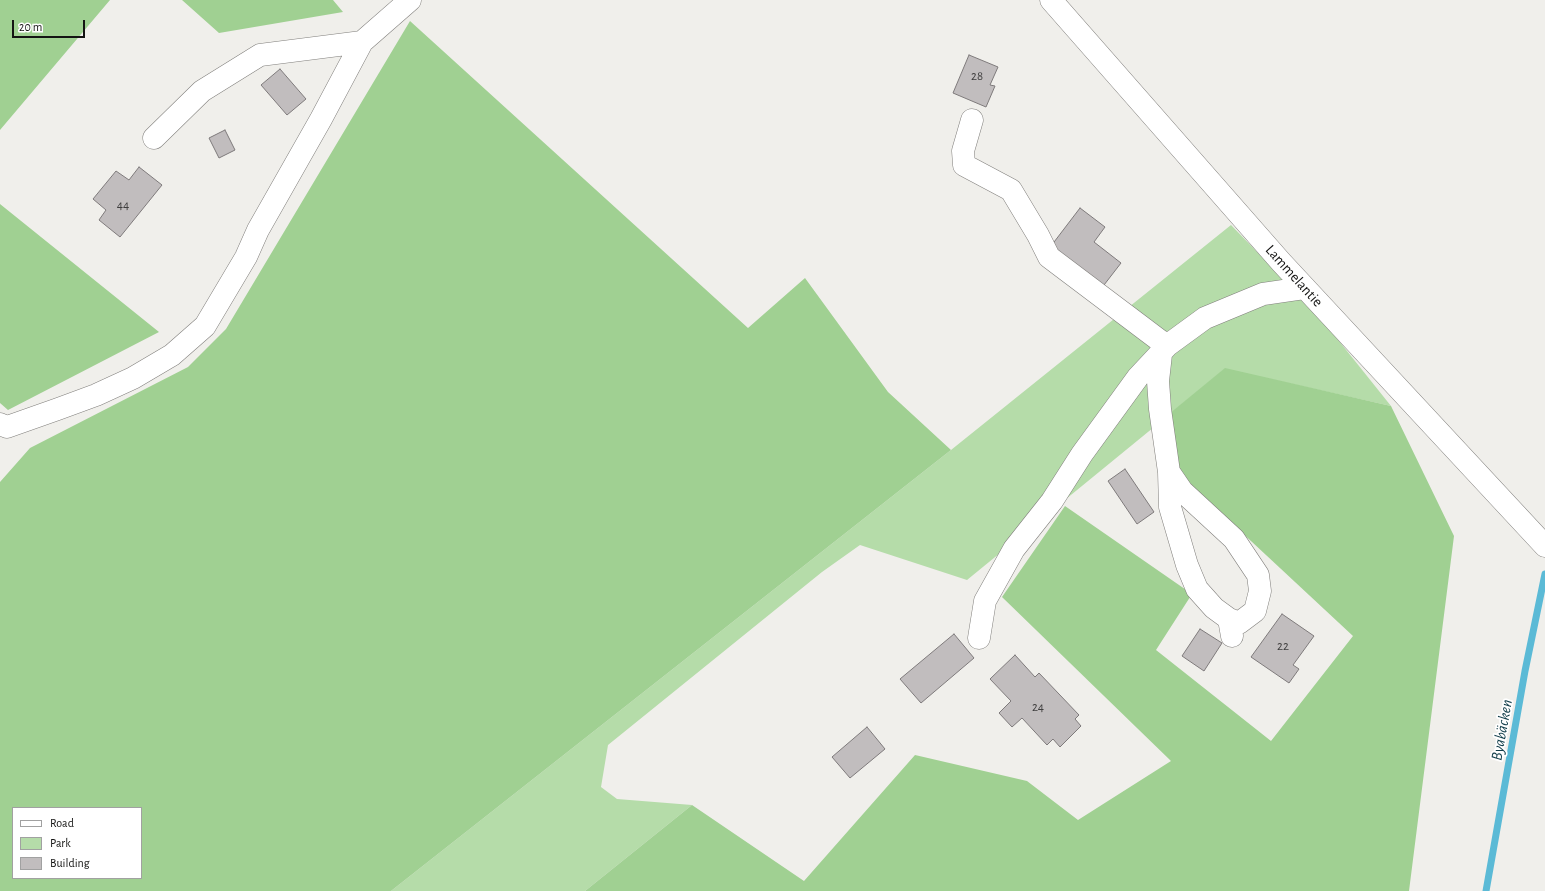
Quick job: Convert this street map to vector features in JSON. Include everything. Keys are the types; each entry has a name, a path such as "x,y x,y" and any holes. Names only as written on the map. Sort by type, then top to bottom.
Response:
{"street":[{"path":"0,424 8,427 96,395 133,378 172,355 204,326 246,257 258,230 322,119 362,42 410,0"},
{"name":"Lammelantie","path":"1051,0 1304,288 1545,546"},
{"path":"154,138 202,91 263,63 362,42"},
{"path":"972,120 963,152 964,165 1011,190 1038,235 1048,257 1159,340 1164,350 1158,381 1160,409 1169,472 1170,507 1187,565 1197,589 1231,627 1255,611 1260,591 1258,575 1234,538 1182,491 1169,472"},
{"path":"979,638 985,601 1014,550 1052,501 1082,454 1138,377 1164,350 1205,318 1263,294 1304,288"}],"green space":[{"path":"0,0 110,0 0,130"},
{"path":"182,0 333,0 343,12 219,33"},
{"path":"410,21 748,328 805,278 888,392 951,450 391,891 0,891 0,482 30,448 188,367 226,329"},
{"path":"0,204 159,332 8,410 0,403"},
{"path":"1231,225 1319,316 1391,406 1225,369 967,580 860,545 822,572 608,745 601,787 617,799 692,805 585,891 391,891 951,450"},
{"path":"1225,368 1391,406 1454,536 1409,891 585,891 692,805 804,881 915,755 1027,781 1078,820 1171,761 1002,597 1065,506 1192,594 1156,650 1271,741 1353,636 1179,474 1169,414"}],"building":[{"path":"969,55 998,67 990,85 995,86 986,107 953,93"},
{"path":"280,69 306,99 287,115 261,85"},
{"path":"225,130 235,150 219,158 209,138"},
{"path":"139,167 162,185 120,237 99,220 106,210 93,199 116,171 129,180"},
{"path":"1080,208 1105,227 1094,242 1121,263 1104,285 1051,246"},
{"path":"1125,469 1154,512 1137,524 1108,481"},
{"path":"1282,614 1314,636 1293,665 1299,669 1289,683 1251,657"},
{"path":"1200,629 1222,643 1204,671 1182,656"},
{"path":"954,634 974,658 921,703 900,679"},
{"path":"1015,655 1035,677 1039,673 1079,715 1075,719 1081,726 1060,747 1053,739 1047,745 1022,718 1012,727 999,713 1011,701 990,679"},
{"path":"867,727 885,749 850,778 832,757"}],"waterway":[{"name":"Byabäcken","path":"1486,891 1525,671 1545,574"}]}
